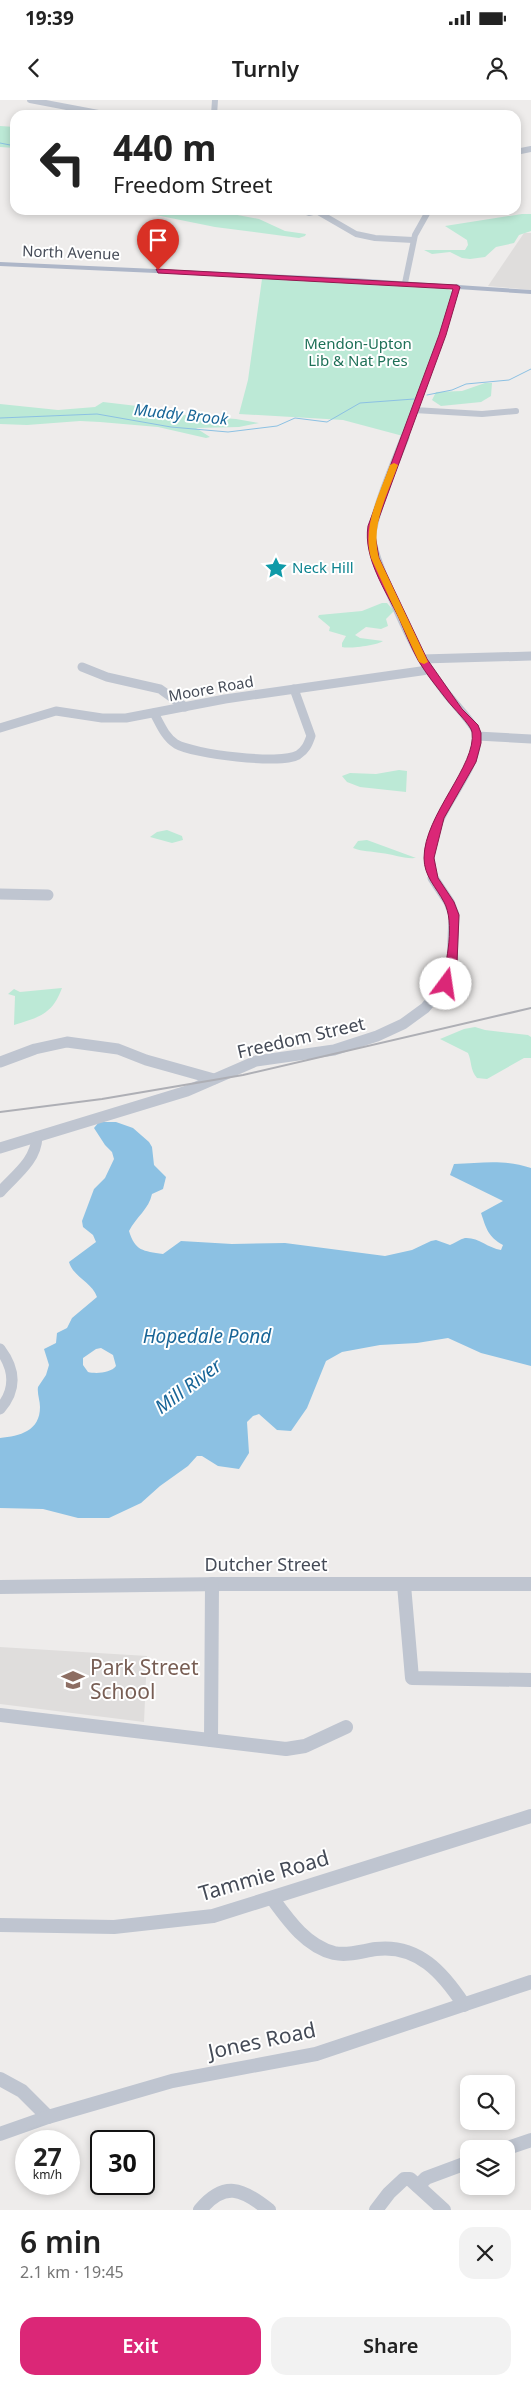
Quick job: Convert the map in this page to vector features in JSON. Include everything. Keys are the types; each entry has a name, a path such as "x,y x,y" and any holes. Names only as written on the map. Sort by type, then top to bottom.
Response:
{"main road":[{"name":"North Avenue","path":"0,264 405,283 531,292"}],"street":[{"path":"30,100 83,110"},
{"path":"325,215 356,234 375,238 413,240"},
{"path":"405,283 413,240 419,224 425,215"},
{"path":"457,287 442,335 370,535 375,558 422,659 459,711 475,727 477,736 531,739"},
{"path":"414,410 482,414 516,411"},
{"path":"422,659 531,656"},
{"path":"82,667 104,676 164,689 175,696 185,707"},
{"name":"Moore Road","path":"0,728 56,711 110,719 294,689 428,670"},
{"path":"154,713 165,733 179,746 278,761 296,755 310,740 311,736 294,689"},
{"name":"Freedom Street","path":"0,1148 187,1091 256,1062 334,1050 378,1036 411,1019 426,1008 446,984 452,963 455,925 453,909 433,878 429,858 439,818 471,762 477,736"},
{"path":"0,894 48,895"},
{"path":"0,1062 35,1049 67,1042 118,1049 140,1058 214,1079"},
{"path":"0,1192 34,1154 38,1145 37,1137"},
{"path":"0,1349 11,1366 14,1381 10,1398 0,1409"},
{"path":"211,1740 212,1584"},
{"name":"Dutcher Street","path":"0,1587 212,1584 531,1584"},
{"path":"404,1585 412,1678 531,1680"},
{"path":"0,1715 292,1749 312,1744 346,1727"},
{"name":"Tammie Road","path":"0,1925 87,1928 133,1926 213,1916 531,1816"},
{"path":"272,1898 304,1936 325,1949 348,1954 388,1948 406,1950 422,1957 442,1974 464,2005"},
{"name":"Jones Road","path":"0,2134 48,2117 172,2081 316,2054 531,1982"},
{"path":"0,2079 22,2091 48,2117"},
{"path":"515,2146 531,2140"},
{"path":"418,2186 426,2178 460,2165"},
{"path":"376,2210 389,2193 404,2179 410,2179 444,2210"},
{"path":"200,2210 211,2197 230,2189 246,2193 269,2210"}],"shaded area":[{"path":"524,233 531,233 531,290 488,286"},
{"name":"Park Street School","path":"0,1647 147,1656 144,1722 0,1704"}],"green space":[{"path":"0,126 10,127 10,148 0,147"},
{"path":"531,214 531,231 519,235 514,243 496,247 485,257 470,259 462,258 450,252 432,254 424,250 465,250 468,245 467,240 445,226"},
{"path":"156,215 238,215 259,219 285,231 306,234 299,238 215,227"},
{"name":"Mendon-Upton Lib & Nat Pres","path":"262,279 447,289 454,292 403,436 343,420 239,414 248,380"},
{"path":"485,383 492,383 491,396 481,402 441,406 432,400 436,392 462,391"},
{"path":"103,402 137,406 169,414 236,419 259,423 239,427 196,428 210,437 206,438 158,427 100,422 80,421 27,425 0,424 0,404 58,410 95,407"},
{"path":"382,603 387,603 394,611 386,619 388,626 381,629 366,627 355,635 360,638 383,641 370,645 342,647 346,636 329,631 330,627 318,617 319,615 362,611"},
{"path":"399,770 407,771 406,792 360,787 347,782 342,776 350,773 376,774"},
{"path":"167,830 182,836 183,840 172,843 150,837 157,832"},
{"path":"367,840 416,858 353,848 358,841"},
{"path":"62,988 54,1004 44,1014 14,1025 15,996 8,994 14,989 20,992"},
{"path":"475,1027 528,1035 531,1037 531,1058 524,1058 487,1079 477,1078 473,1072 468,1053 440,1039 464,1029"}],"water":[{"name":"Hopedale Pond","path":"99,1122 116,1122 133,1128 152,1147 154,1165 166,1177 163,1189 152,1194 145,1209 129,1231 134,1243 141,1249 163,1254 181,1241 232,1244 285,1243 385,1256 412,1250 431,1241 436,1240 450,1245 461,1239 470,1238 501,1250 503,1245 486,1228 481,1213 503,1201 450,1175 454,1164 511,1163 531,1168 531,1366 481,1353 448,1338 417,1343 380,1345 342,1352 326,1361 307,1408 291,1431 277,1430 259,1414 253,1416 247,1422 249,1453 239,1469 218,1466 202,1456 197,1456 188,1466 160,1486 141,1503 109,1518 78,1518 43,1509 0,1508 0,1438 15,1436 28,1431 37,1422 40,1407 38,1387 46,1375 49,1365 44,1349 56,1343 57,1333 67,1328 72,1318 97,1297 91,1287 74,1272 69,1262 96,1242 93,1235 83,1227 82,1221 94,1189 105,1178 114,1159 112,1152 94,1128","holes":["101,1348 113,1355 116,1366 107,1372 88,1372 83,1365 83,1358 96,1349"]}],"waterway":[{"path":"0,143 10,145"},
{"name":"Muddy Brook","path":"427,395 452,390 466,384 509,380 531,369"},
{"name":"Muddy Brook","path":"0,418 97,414 171,427 228,432 277,426 295,418 327,422 360,403 414,399"}],"railway":[{"path":"0,1112 102,1099 243,1075 531,1008"}],"slow traffic":[{"path":"394,465 372,526 370,535 371,545 375,558 424,662"}],"place":[{"name":"Neck Hill","path":"276,568"},
{"name":"Park Street School","path":"73,1680"}],"route":[{"path":"158,270 457,287 442,335 408,425 370,535 375,558 422,659 459,711 475,727 477,733 471,762 439,818 429,858 433,878 453,909 454,915 452,963 446,984"}],"water label":[{"name":"Mill River","path":"188,1386"}]}
